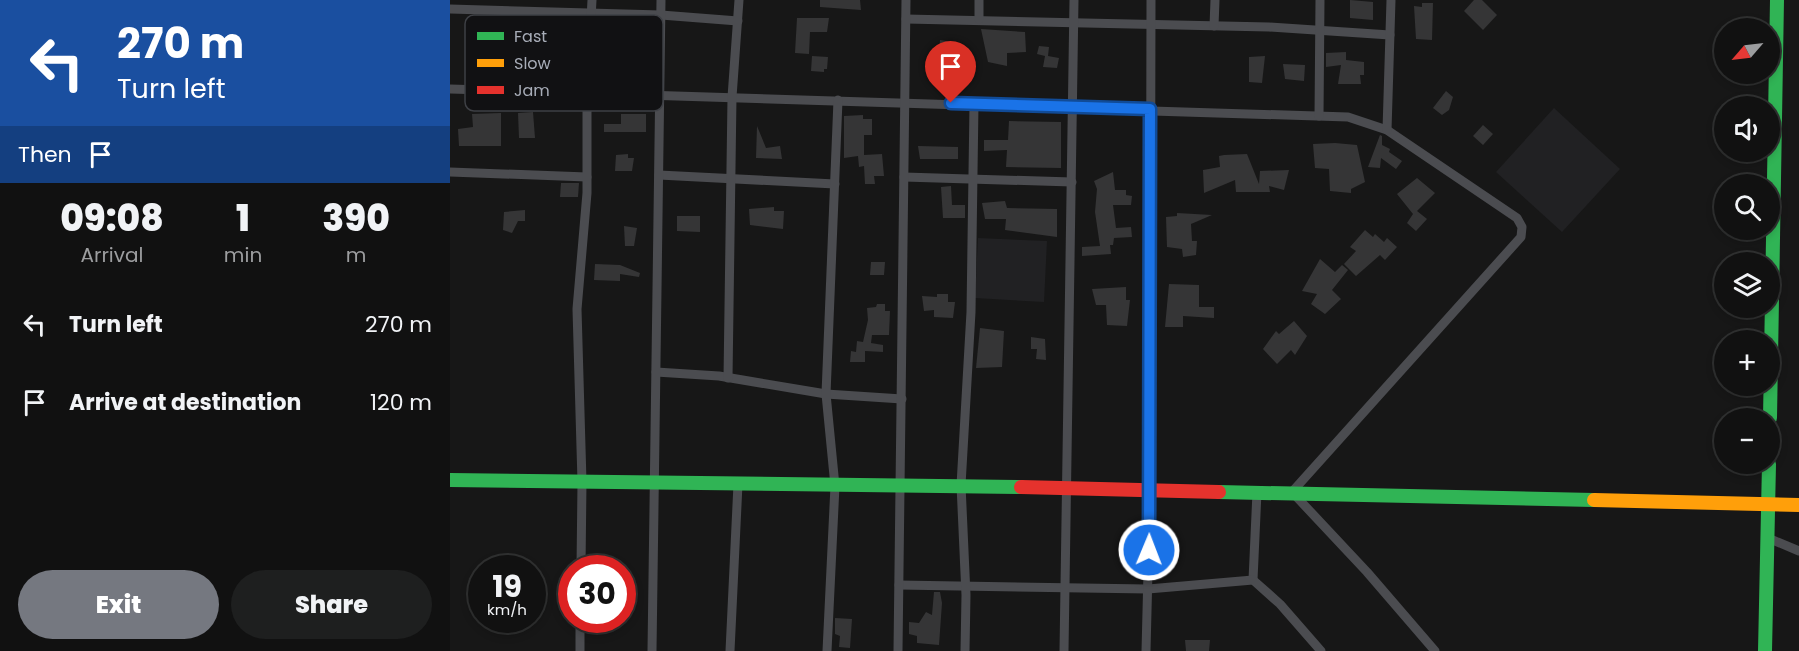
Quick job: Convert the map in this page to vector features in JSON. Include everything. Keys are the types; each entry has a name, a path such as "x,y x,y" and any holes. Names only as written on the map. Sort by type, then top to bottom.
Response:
{"main road":[{"path":"1770,408 1777,0"},
{"path":"1766,651 1769,474"},
{"path":"450,480 836,486 961,484 1150,492 1292,492 1799,505"}],"street":[{"path":"592,0 592,13"},
{"path":"450,9 661,15 661,0"},
{"path":"728,378 732,97 739,0"},
{"path":"898,651 902,486 906,0"},
{"path":"979,0 979,19"},
{"path":"1064,651 1074,0"},
{"path":"1146,651 1150,492 1151,0"},
{"path":"1214,26 1215,0"},
{"path":"1319,116 1320,0"},
{"path":"1387,130 1391,0"},
{"path":"663,15 738,21"},
{"path":"906,19 1214,26 1390,35"},
{"path":"450,88 465,88"},
{"path":"663,94 1348,117 1387,130 1517,218 1522,227 1521,237 1292,492 1367,572 1435,651"},
{"path":"826,651 836,486 826,394 838,100"},
{"path":"965,651 966,585 961,484 971,312 974,104"},
{"path":"581,555 582,482 577,309 587,177 587,111"},
{"path":"651,651 660,111"},
{"path":"450,172 587,177"},
{"path":"659,175 835,184"},
{"path":"904,177 973,177 1072,182"},
{"path":"656,372 728,378 826,394 902,399"},
{"path":"730,651 738,484"},
{"path":"1253,580 1257,492"},
{"path":"1768,538 1799,551"},
{"path":"899,585 1148,589 1253,580 1280,604 1321,651"},
{"path":"580,633 580,651"}],"shaded area":[{"path":"1554,108 1620,169 1562,232 1496,172"},
{"path":"978,238 1047,241 1044,302 975,298"}],"building":[{"path":"820,0 860,0 861,10 820,7"},
{"path":"1350,0 1373,2 1373,20 1350,18"},
{"path":"1474,0 1482,0 1497,15 1483,30 1464,11"},
{"path":"1422,3 1433,3 1432,40 1416,39 1414,6 1422,7"},
{"path":"797,18 829,18 827,32 810,32 809,54 795,53"},
{"path":"981,29 1025,32 1026,52 1007,53 1007,66 988,62"},
{"path":"940,40 958,43 954,60 939,59"},
{"path":"1039,46 1049,47 1048,56 1059,58 1057,68 1043,67 1045,56 1037,54"},
{"path":"1346,52 1346,60 1364,62 1364,75 1360,75 1361,84 1338,84 1341,65 1326,67 1326,53"},
{"path":"812,56 828,57 827,69 824,69 824,72 811,71"},
{"path":"1265,56 1262,83 1249,82 1249,57"},
{"path":"1283,64 1305,65 1304,81 1285,79"},
{"path":"1446,91 1453,97 1449,110 1442,115 1433,108"},
{"path":"533,112 535,138 519,138 518,113"},
{"path":"501,113 501,146 459,146 458,129 473,127 472,114"},
{"path":"621,114 646,114 646,132 604,132 604,124 621,124"},
{"path":"863,115 863,119 872,119 872,135 864,135 864,155 882,154 884,176 874,176 875,184 865,184 864,166 859,167 858,156 844,158 844,116"},
{"path":"1009,121 1061,122 1061,168 1006,167 1007,150 984,151 984,140 1008,140"},
{"path":"1483,125 1493,134 1483,145 1473,136"},
{"path":"757,126 766,148 780,146 782,159 756,158"},
{"path":"1380,135 1382,145 1390,149 1389,152 1402,161 1396,169 1381,158 1380,168 1368,167"},
{"path":"1313,144 1357,145 1365,182 1351,189 1351,193 1330,191 1329,169 1315,168"},
{"path":"918,146 958,147 958,159 920,159"},
{"path":"628,154 628,158 634,158 632,171 615,171 616,155"},
{"path":"1247,154 1259,184 1260,171 1289,170 1284,190 1269,186 1270,192 1236,192 1235,180 1204,193 1203,170 1220,167 1219,156"},
{"path":"1113,172 1115,190 1126,190 1126,195 1132,196 1131,205 1113,205 1116,228 1131,227 1132,237 1114,238 1113,245 1110,245 1111,254 1082,256 1082,247 1100,246 1095,212 1097,189 1094,181"},
{"path":"1417,178 1435,193 1417,211 1427,219 1416,231 1407,223 1413,214 1397,194"},
{"path":"561,183 579,183 578,197 560,197"},
{"path":"951,186 952,205 965,205 965,218 943,218 941,187"},
{"path":"1005,201 1007,208 1057,209 1057,237 1005,230 1006,219 985,219 982,203"},
{"path":"774,207 774,211 784,211 783,229 750,225 749,209"},
{"path":"525,210 525,221 518,221 512,233 503,230 504,212"},
{"path":"1177,213 1212,215 1191,224 1192,241 1197,241 1196,255 1183,257 1182,249 1167,247 1166,217 1177,216"},
{"path":"677,216 700,216 700,232 677,231"},
{"path":"624,226 637,228 634,246 625,246"},
{"path":"1365,230 1373,237 1375,234 1384,242 1387,238 1397,247 1385,260 1380,255 1356,276 1344,264 1356,251 1350,247"},
{"path":"1320,259 1335,272 1342,265 1348,270 1332,290 1341,299 1325,314 1311,304 1317,294 1302,291"},
{"path":"871,262 885,262 884,275 870,275"},
{"path":"595,264 620,265 640,273 639,277 620,274 620,281 594,280"},
{"path":"1169,284 1199,285 1199,307 1214,307 1214,318 1183,316 1183,327 1165,327"},
{"path":"1126,287 1126,300 1130,300 1127,326 1107,325 1106,305 1096,305 1092,289"},
{"path":"937,294 948,294 948,302 955,302 953,318 934,317 934,310 924,311 922,296 937,297"},
{"path":"877,304 885,304 885,311 890,311 889,335 872,335 871,343 883,345 883,352 865,351 865,362 850,362 851,351 856,352 857,341 863,342 868,320 867,308 876,307"},
{"path":"1294,321 1307,336 1295,355 1291,350 1277,364 1263,349 1276,331 1279,334"},
{"path":"980,328 1004,331 1002,367 976,368"},
{"path":"1031,337 1045,339 1046,360 1036,359 1037,349 1031,349"},
{"path":"934,592 940,592 942,603 939,645 917,643 917,636 909,634 909,622 919,623 926,612 932,615"},
{"path":"835,618 852,619 850,648 839,647 840,636 835,634"},
{"path":"1185,640 1210,640 1209,651 1186,651"}],"traffic: fast":[{"path":"1770,408 1777,0"},
{"path":"1765,651 1769,474"},
{"path":"450,480 1021,487"},
{"path":"1219,492 1594,500"}],"traffic: slow":[{"path":"1594,500 1799,505"}],"traffic: jam":[{"path":"1021,487 1219,492"}],"route":[{"path":"951,103 1150,109 1149,550"}]}
